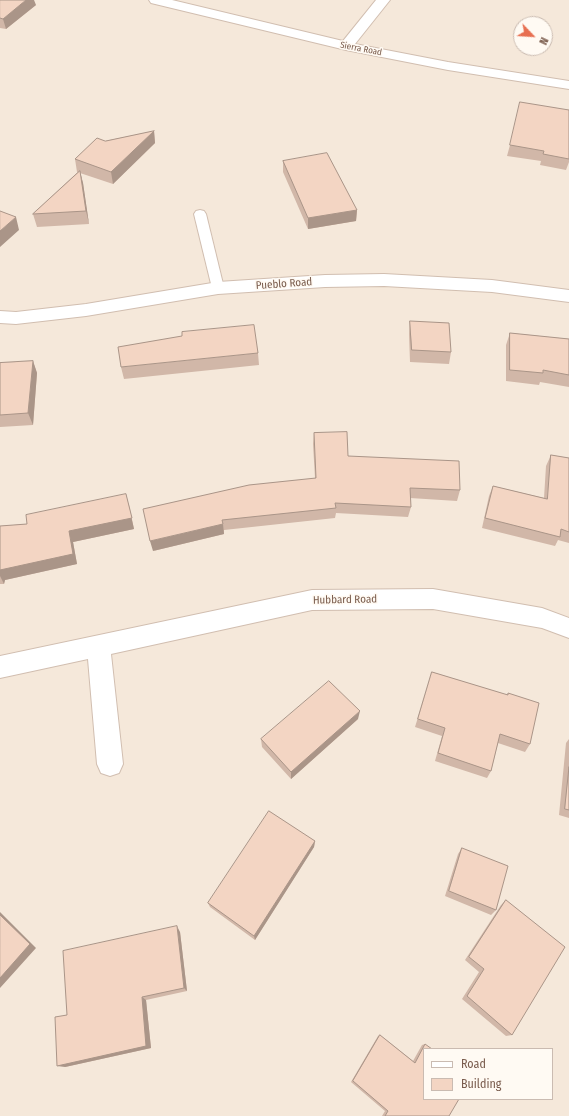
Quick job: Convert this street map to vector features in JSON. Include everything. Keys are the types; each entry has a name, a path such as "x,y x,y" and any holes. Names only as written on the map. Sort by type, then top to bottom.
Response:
{"street":[{"name":"Sierra Road","path":"156,0 346,46 448,66 569,85"},
{"path":"346,46 382,0"},
{"name":"Pueblo Road","path":"0,317 16,318 86,310 218,288 325,281 384,280 492,286 569,296"},
{"name":"Hubbard Road","path":"0,667 312,600 433,599 542,618 569,628"},
{"path":"98,646 110,764"}],"lane":[{"path":"200,214 218,288"}],"shaded area":[{"path":"0,0 569,0 569,1116 0,1116"}],"building":[{"path":"0,0 26,0 3,19 0,18"},
{"path":"520,102 569,110 569,159 543,154 544,151 510,145"},
{"path":"154,131 111,172 75,159 97,138 105,141"},
{"path":"327,153 357,210 308,218 283,161"},
{"path":"80,171 86,211 33,214"},
{"path":"0,211 16,217 0,231"},
{"path":"410,321 449,323 451,352 412,350"},
{"path":"254,325 258,353 121,367 118,347 182,336 182,332"},
{"path":"510,333 569,339 569,375 543,370 543,373 510,370"},
{"path":"33,361 28,413 0,415 0,363"},
{"path":"347,432 348,456 459,461 460,490 410,488 411,507 335,503 336,508 222,520 223,524 150,541 143,509 249,485 316,478 314,433"},
{"path":"551,455 569,458 569,532 561,529 560,537 485,518 493,486 547,499"},
{"path":"126,494 132,518 69,531 73,554 0,570 0,526 27,524 26,515"},
{"path":"432,672 539,703 530,744 500,734 491,771 438,753 445,728 418,719"},
{"path":"329,681 360,711 291,772 261,739"},
{"path":"569,767 569,810 565,809"},
{"path":"269,811 315,841 254,936 208,903"},
{"path":"462,848 508,866 496,910 449,891"},
{"path":"506,900 565,947 512,1035 467,996 484,969 469,957"},
{"path":"0,915 30,944 0,978"},
{"path":"177,926 184,988 142,997 146,1046 57,1066 55,1017 67,1015 63,951"},
{"path":"380,1035 415,1063 425,1044 431,1048 423,1048 423,1100 458,1100 449,1116 385,1116 388,1111 353,1081"}]}
